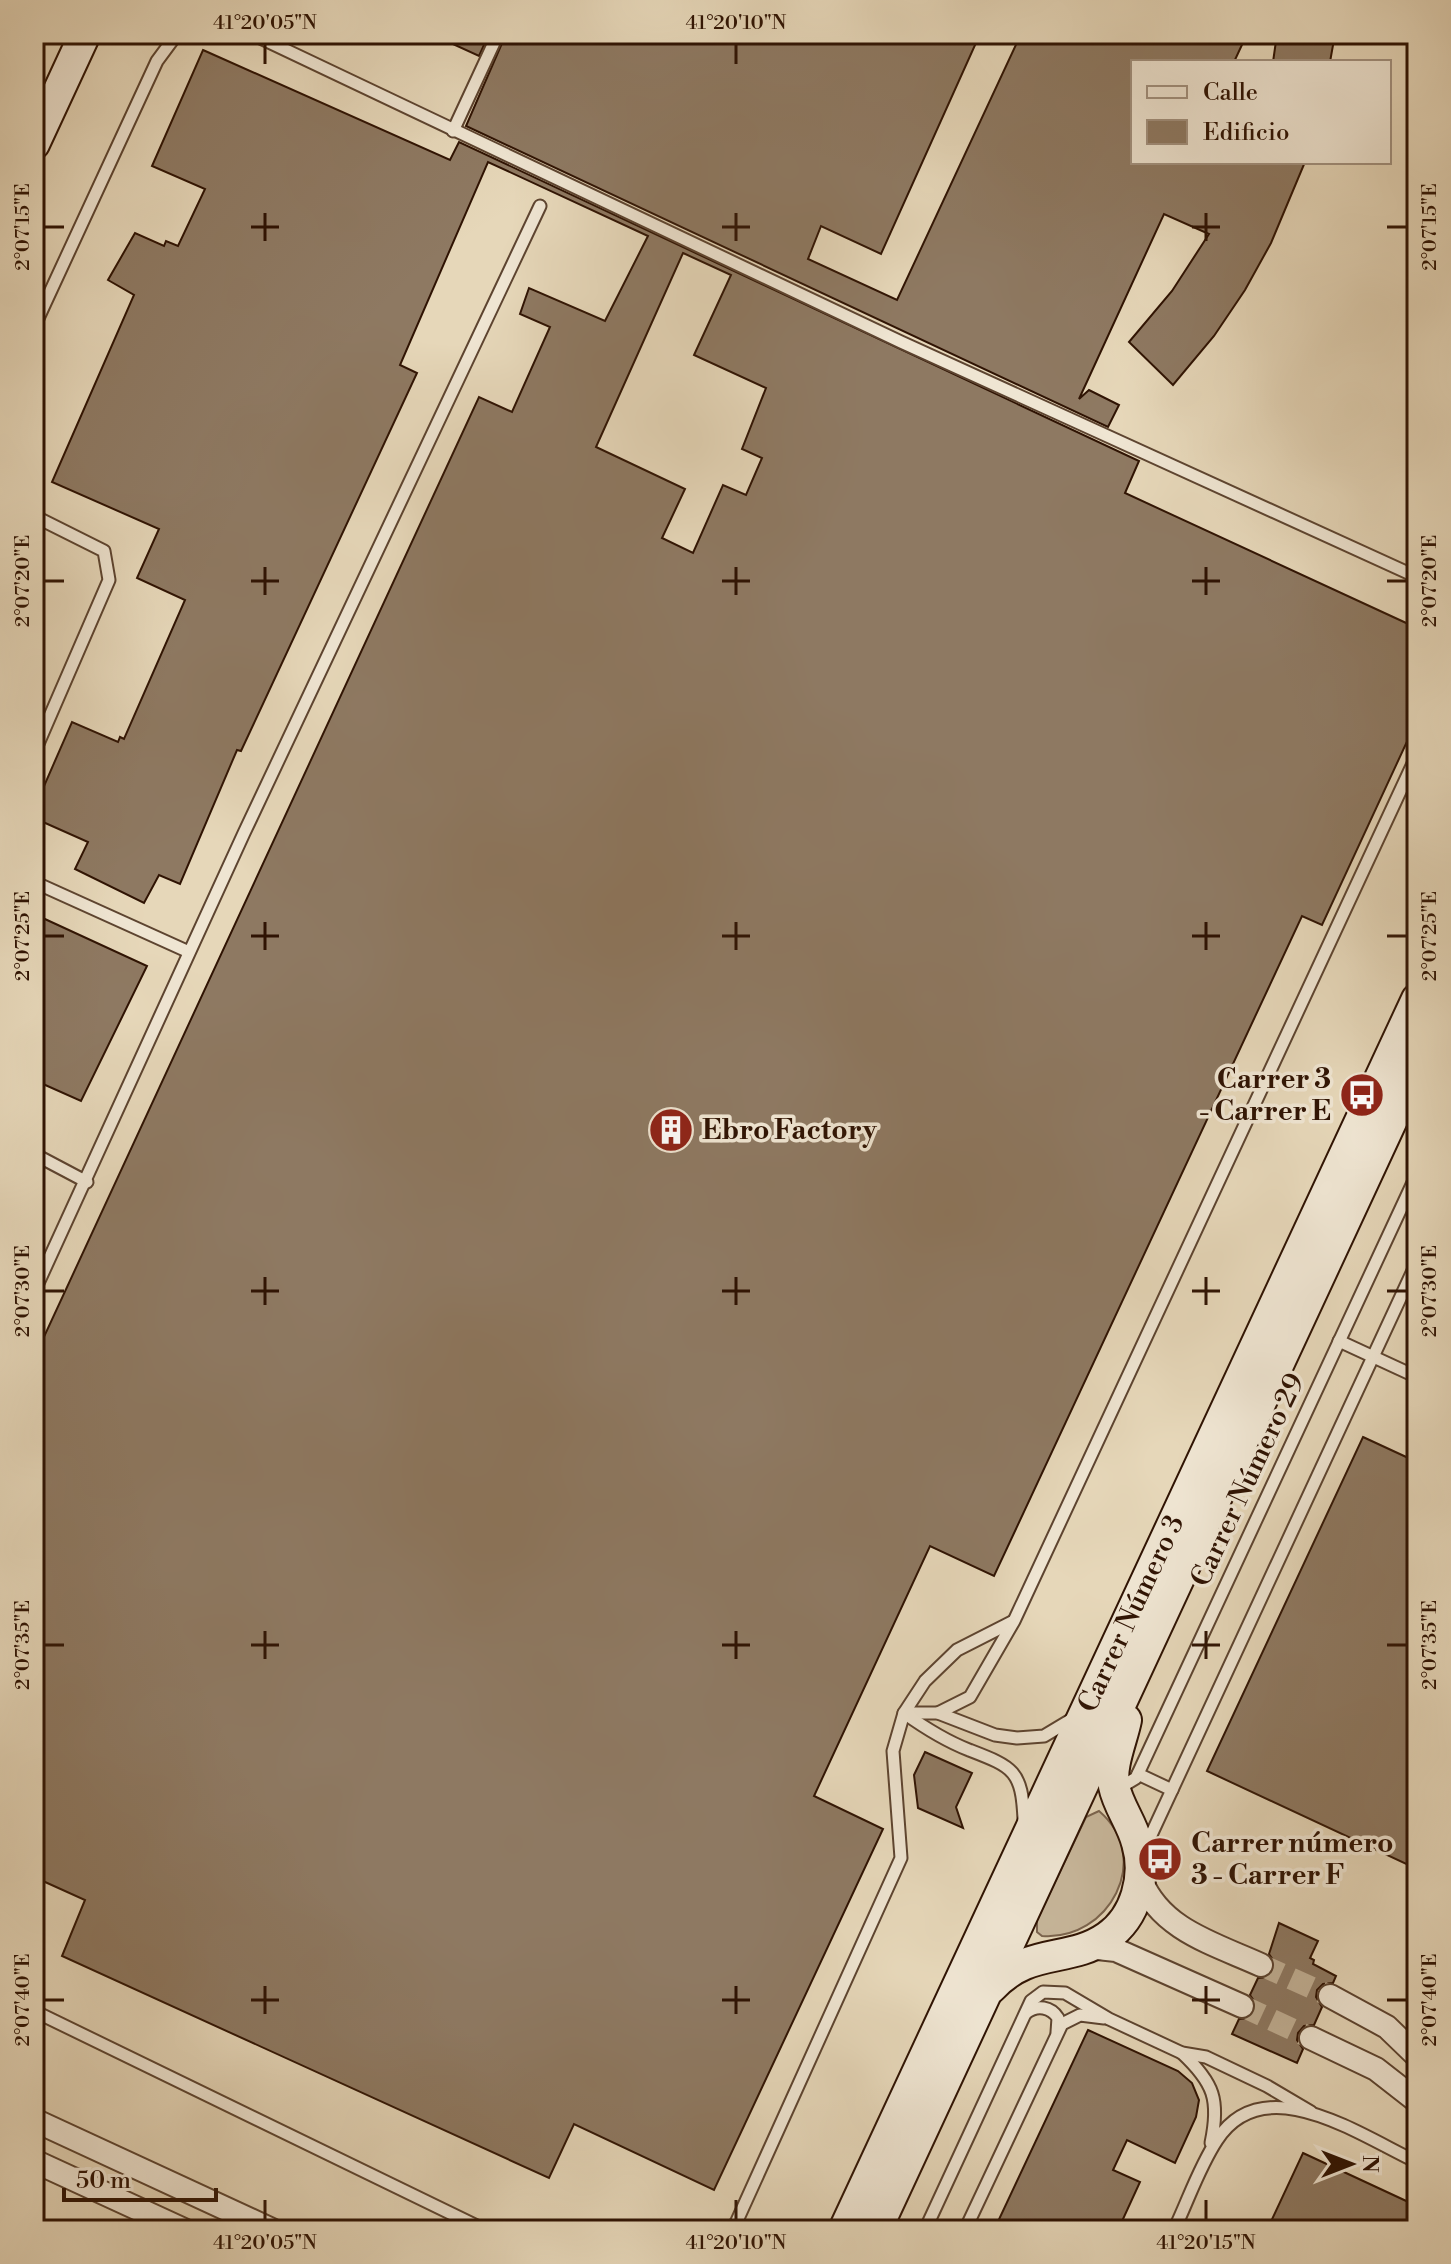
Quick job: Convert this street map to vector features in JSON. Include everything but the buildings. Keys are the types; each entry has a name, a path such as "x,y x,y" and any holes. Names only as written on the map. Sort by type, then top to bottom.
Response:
{"main road":[{"path":"34,144 85,34"},
{"name":"Carrer Número 3","path":"844,2230 1417,999"},
{"name":"Carrer Número 3","path":"876,2230 1417,1066"},
{"path":"984,1996 1017,1965 1086,1947 1107,1937 1136,1900 1141,1870 1116,1795 1125,1774 1135,1668"}],"street":[{"path":"1141,1870 1151,1902 1167,1919 1261,1965"},
{"path":"1086,1947 1116,1950 1242,2006"},
{"path":"1330,1996 1387,2027 1417,2056"},
{"path":"1311,2038 1376,2069 1417,2101"},
{"path":"34,2120 272,2230"},
{"path":"34,2161 184,2230"}],"lane":[{"path":"34,327 157,61 177,34"},
{"path":"252,34 901,342 1417,577"},
{"path":"453,131 498,34"},
{"path":"35,1288 87,1182 189,952 540,206"},
{"path":"34,516 104,551 109,580 34,753"},
{"path":"938,1713 970,1697 1014,1621 1417,755"},
{"path":"34,882 189,952"},
{"path":"34,1154 87,1182"},
{"name":"Carrer Número 29","path":"1125,1774 1339,1341 1417,1174"},
{"path":"1141,1870 1172,1790 1417,1262"},
{"path":"1339,1341 1417,1377"},
{"path":"728,2230 736,2223 901,1858 893,1751 904,1713 925,1681 957,1650 1014,1621"},
{"path":"904,1713 938,1713 995,1735 1027,1738 1044,1736 1085,1712"},
{"path":"904,1713 928,1730 970,1751 997,1758 1016,1776 1023,1793 1025,1841"},
{"path":"1125,1774 1172,1790"},
{"path":"925,2230 1024,2015 1036,1996 1051,1990 1086,2002 1109,2019 1182,2053 1218,2063 1267,2086 1311,2112 1417,2162"},
{"path":"1024,2015 1036,2008 1050,2010 1058,2018 1057,2032"},
{"path":"34,2011 485,2230"},
{"path":"965,2230 1062,2024 1074,2017 1109,2019"},
{"path":"1182,2053 1205,2076 1215,2099 1209,2155"},
{"path":"1174,2230 1224,2130 1247,2113 1283,2105 1311,2112"}],"shaded area":[{"path":"1099,1811 1115,1830 1123,1851 1123,1873 1116,1893 1104,1911 1087,1925 1066,1934 1042,1936 1037,1932 1037,1920 1086,1817"}],"tunnel":[{"path":"1261,1965 1330,1996"},
{"path":"1242,2006 1311,2038"}],"place":[{"name":"Carrer 3 - Carrer E","path":"1362,1095"},
{"name":"Ebro Factory","path":"671,1130"},
{"name":"Carrer número 3 - Carrer F","path":"1160,1859"}]}
